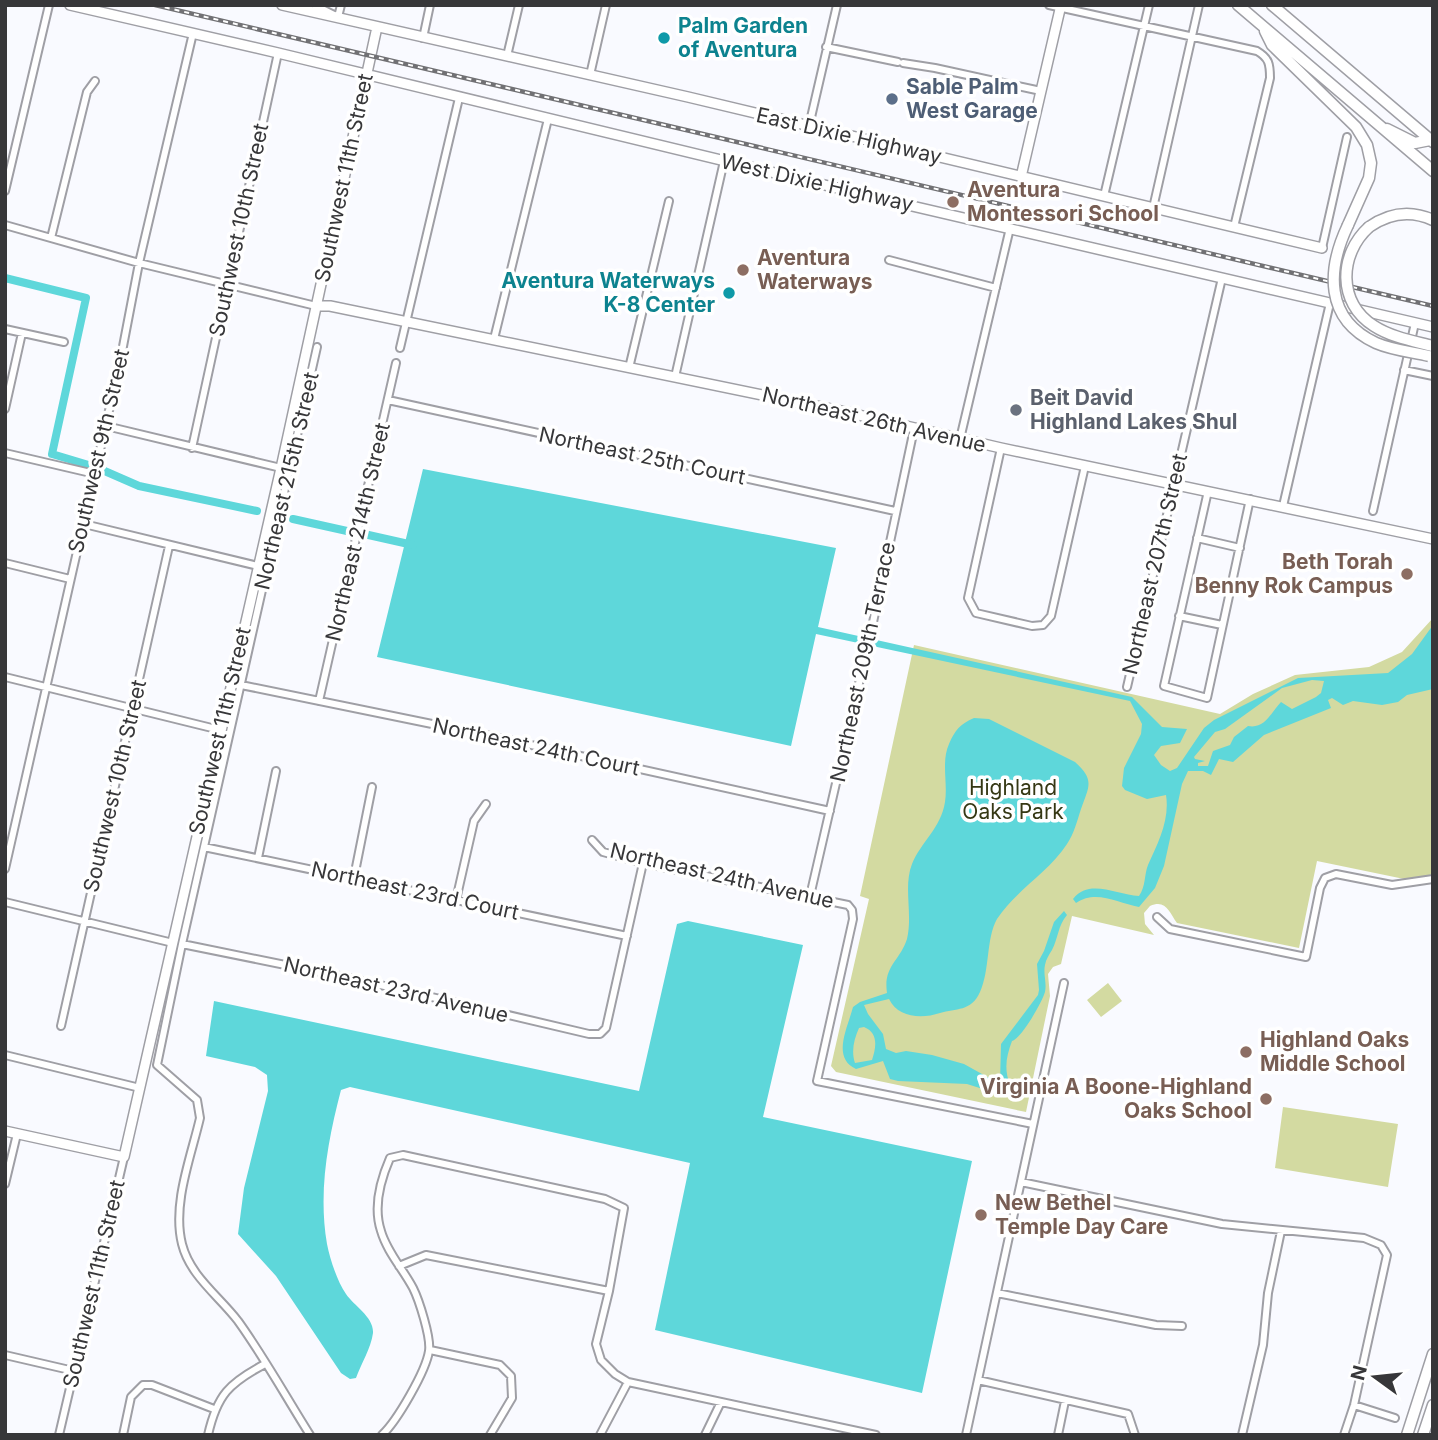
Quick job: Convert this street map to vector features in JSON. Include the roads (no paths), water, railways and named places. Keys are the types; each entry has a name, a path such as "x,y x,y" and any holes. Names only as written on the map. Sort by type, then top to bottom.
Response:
{"main road":[{"path":"1238,5 1433,171"},
{"path":"1272,5 1432,141"},
{"path":"1264,27 1272,45 1363,135 1369,150 1371,163 1366,187 1339,244 1333,267 1335,293 1344,314 1359,332 1372,341 1390,348 1432,351"},
{"path":"1377,124 1415,143 1432,141"},
{"path":"1432,351 1368,322 1353,304 1346,282 1347,264 1355,243 1369,227 1388,217 1403,214 1420,215 1433,220"},
{"path":"1408,1435 1433,1354"},
{"path":"1423,1435 1433,1405"}],"street":[{"path":"5,191 49,5"},
{"name":"West Dixie Highway","path":"70,5 1433,327"},
{"name":"East Dixie Highway","path":"282,5 507,55 1322,248"},
{"path":"314,5 338,17 341,5"},
{"path":"423,38 430,5"},
{"path":"507,55 519,5"},
{"path":"590,75 606,5"},
{"path":"809,126 837,5"},
{"path":"1049,5 1257,51 1265,56 1270,65 1270,78 1234,227"},
{"path":"1104,196 1149,5"},
{"path":"1021,177 1062,6"},
{"path":"1153,208 1200,6"},
{"name":"Southwest 11th Street","path":"59,1435 140,1088 177,944 220,730 281,468 377,27"},
{"name":"Southwest 9th Street","path":"5,869 106,426 139,263 193,33"},
{"path":"826,47 1041,91"},
{"name":"Southwest 10th Street","path":"192,448 278,53"},
{"path":"51,238 87,92 95,82"},
{"path":"400,348 459,98"},
{"path":"494,339 548,119"},
{"path":"1322,248 1347,137"},
{"path":"675,377 724,161"},
{"path":"629,368 669,201"},
{"path":"5,225 139,263 316,306"},
{"path":"960,439 1010,228"},
{"path":"889,260 996,288"},
{"name":"Northeast 207th Street","path":"1127,687 1222,278"},
{"path":"1283,506 1330,303"},
{"name":"Northeast 26th Avenue","path":"316,306 330,306 494,339 1433,539"},
{"path":"1373,511 1415,323"},
{"path":"5,329 64,342"},
{"path":"5,409 22,333"},
{"name":"Northeast 215th Street","path":"264,1364 238,1321 192,1269 182,1245 179,1223 181,1198 200,1108 197,1100 157,1065 177,944 204,848 317,347"},
{"name":"Northeast 214th Street","path":"320,701 396,363"},
{"path":"1404,370 1433,376"},
{"name":"Northeast 25th Court","path":"388,400 895,511"},
{"path":"106,426 281,468"},
{"name":"Northeast 209th Terrace","path":"810,896 868,646 914,429"},
{"path":"1001,448 968,598 976,613 1032,626 1043,625 1051,616 1085,466"},
{"path":"6,455 95,474"},
{"path":"1208,491 1164,687 1207,698 1250,499"},
{"path":"84,524 258,566"},
{"path":"1197,538 1240,548"},
{"name":"Southwest 10th Street","path":"61,1026 169,546"},
{"path":"5,563 70,579"},
{"path":"1179,616 1222,625"},
{"path":"5,677 220,730"},
{"name":"Northeast 24th Court","path":"241,685 481,734 830,811"},
{"path":"258,858 276,771"},
{"path":"354,877 372,787"},
{"path":"456,900 474,821 486,804"},
{"name":"Northeast 24th Avenue","path":"592,840 603,852 643,863 848,905 852,911 851,927 817,1081 1033,1125"},
{"name":"Northeast 23rd Court","path":"204,848 354,877 626,936"},
{"path":"626,936 643,863"},
{"path":"1157,917 1170,929 1306,957 1320,888 1330,874 1392,886 1433,879"},
{"name":"Northeast 23rd Avenue","path":"5,902 83,923 359,980 589,1034 600,1034 606,1028 626,936"},
{"path":"966,1435 1064,983"},
{"path":"5,1055 140,1088"},
{"path":"5,1131 124,1157"},
{"path":"5,1184 17,1134"},
{"path":"382,1435 390,1427 415,1385 430,1350 414,1289 380,1231 377,1198 390,1158 403,1155 605,1199 624,1209 596,1345 601,1360 628,1382 873,1435"},
{"path":"1021,1182 1222,1224 1364,1238 1381,1245 1387,1255 1354,1405 1344,1435"},
{"path":"1242,1435 1263,1345 1268,1293 1281,1231"},
{"path":"399,1266 426,1255 609,1291"},
{"path":"997,1293 1156,1325 1182,1326"},
{"path":"430,1350 500,1365 511,1376 512,1398 489,1435"},
{"path":"5,1355 74,1371"},
{"path":"208,1435 214,1409 225,1391 243,1375 264,1364 310,1435"},
{"path":"978,1380 1128,1414 1135,1435"},
{"path":"600,1435 628,1382"},
{"path":"122,1435 131,1396 143,1385 152,1385 214,1409"},
{"path":"1058,1435 1065,1401"},
{"path":"705,1435 721,1402"},
{"path":"1354,1405 1395,1418"}],"water":[{"path":"423,469 836,548 818,627 1132,697 1162,727 1187,729 1180,743 1161,746 1154,755 1161,765 1170,771 1177,768 1204,728 1214,720 1298,678 1388,673 1412,654 1433,625 1433,689 1382,705 1353,701 1343,705 1332,698 1328,700 1331,708 1264,735 1233,762 1219,759 1211,775 1203,771 1188,771 1182,784 1164,866 1155,888 1139,907 1099,897 1076,903 1073,899 1080,893 1095,889 1139,896 1162,831 1166,795 1147,799 1125,790 1122,786 1124,768 1141,734 1142,724 1130,701 816,634 791,746 377,657","holes":["1312,680 1324,681 1321,693 1316,697 1292,709 1281,702 1263,723 1248,726 1234,737 1230,745 1213,751 1208,766 1198,766 1198,763 1205,761 1194,757 1215,732 1225,729 1282,688"]},
{"path":"989,719 1075,762 1081,768 1086,774 1088,784 1075,827 1059,854 1013,899 997,919 991,935 983,984 972,1003 933,1015 918,1016 898,1010 889,999 864,1005 883,1034 886,1049 896,1053 906,1051 932,1055 964,1064 1000,1084 1001,1044 1038,995 1037,964 1054,922 1064,911 1067,915 1045,963 1043,997 1026,1027 1012,1041 1010,1047 1006,1068 1010,1085 1005,1096 967,1084 890,1079 883,1061 856,1069 848,1064 843,1050 853,1007 887,993 887,976 904,947 909,930 909,873 943,811 946,795 945,758 949,744 958,728 969,720","holes":["864,1027 875,1041 872,1060 855,1063 853,1050 857,1032"]},
{"path":"688,921 803,945 763,1117 972,1161 922,1393 655,1330 690,1163 350,1087 341,1090 328,1147 324,1224 334,1270 346,1294 367,1317 373,1333 356,1378 350,1379 341,1373 276,1276 238,1234 244,1188 268,1091 267,1075 255,1067 206,1056 214,1001 639,1091 677,924"}],"waterway":[{"path":"5,278 86,298 52,454 92,466"},
{"path":"100,469 139,486 257,511"},
{"path":"293,519 347,531"},
{"path":"364,534 413,545"}],"railway":[{"path":"155,5 1433,306"}],"place":[{"name":"Palm Garden of Aventura","path":"664,38"},
{"name":"Sable Palm West Garage","path":"892,99"},
{"name":"Aventura Montessori School","path":"953,202"},
{"name":"Aventura Waterways","path":"743,270"},
{"name":"Aventura Waterways K-8 Center","path":"729,293"},
{"name":"Beit David Highland Lakes Shul","path":"1016,410"},
{"name":"Beth Torah Benny Rok Campus","path":"1407,574"},
{"name":"Highland Oaks Middle School","path":"1246,1052"},
{"name":"Virginia A Boone-Highland Oaks School","path":"1266,1099"},
{"name":"New Bethel Temple Day Care","path":"981,1215"}],"park label":[{"name":"Highland Oaks Park","path":"1013,800"}]}
